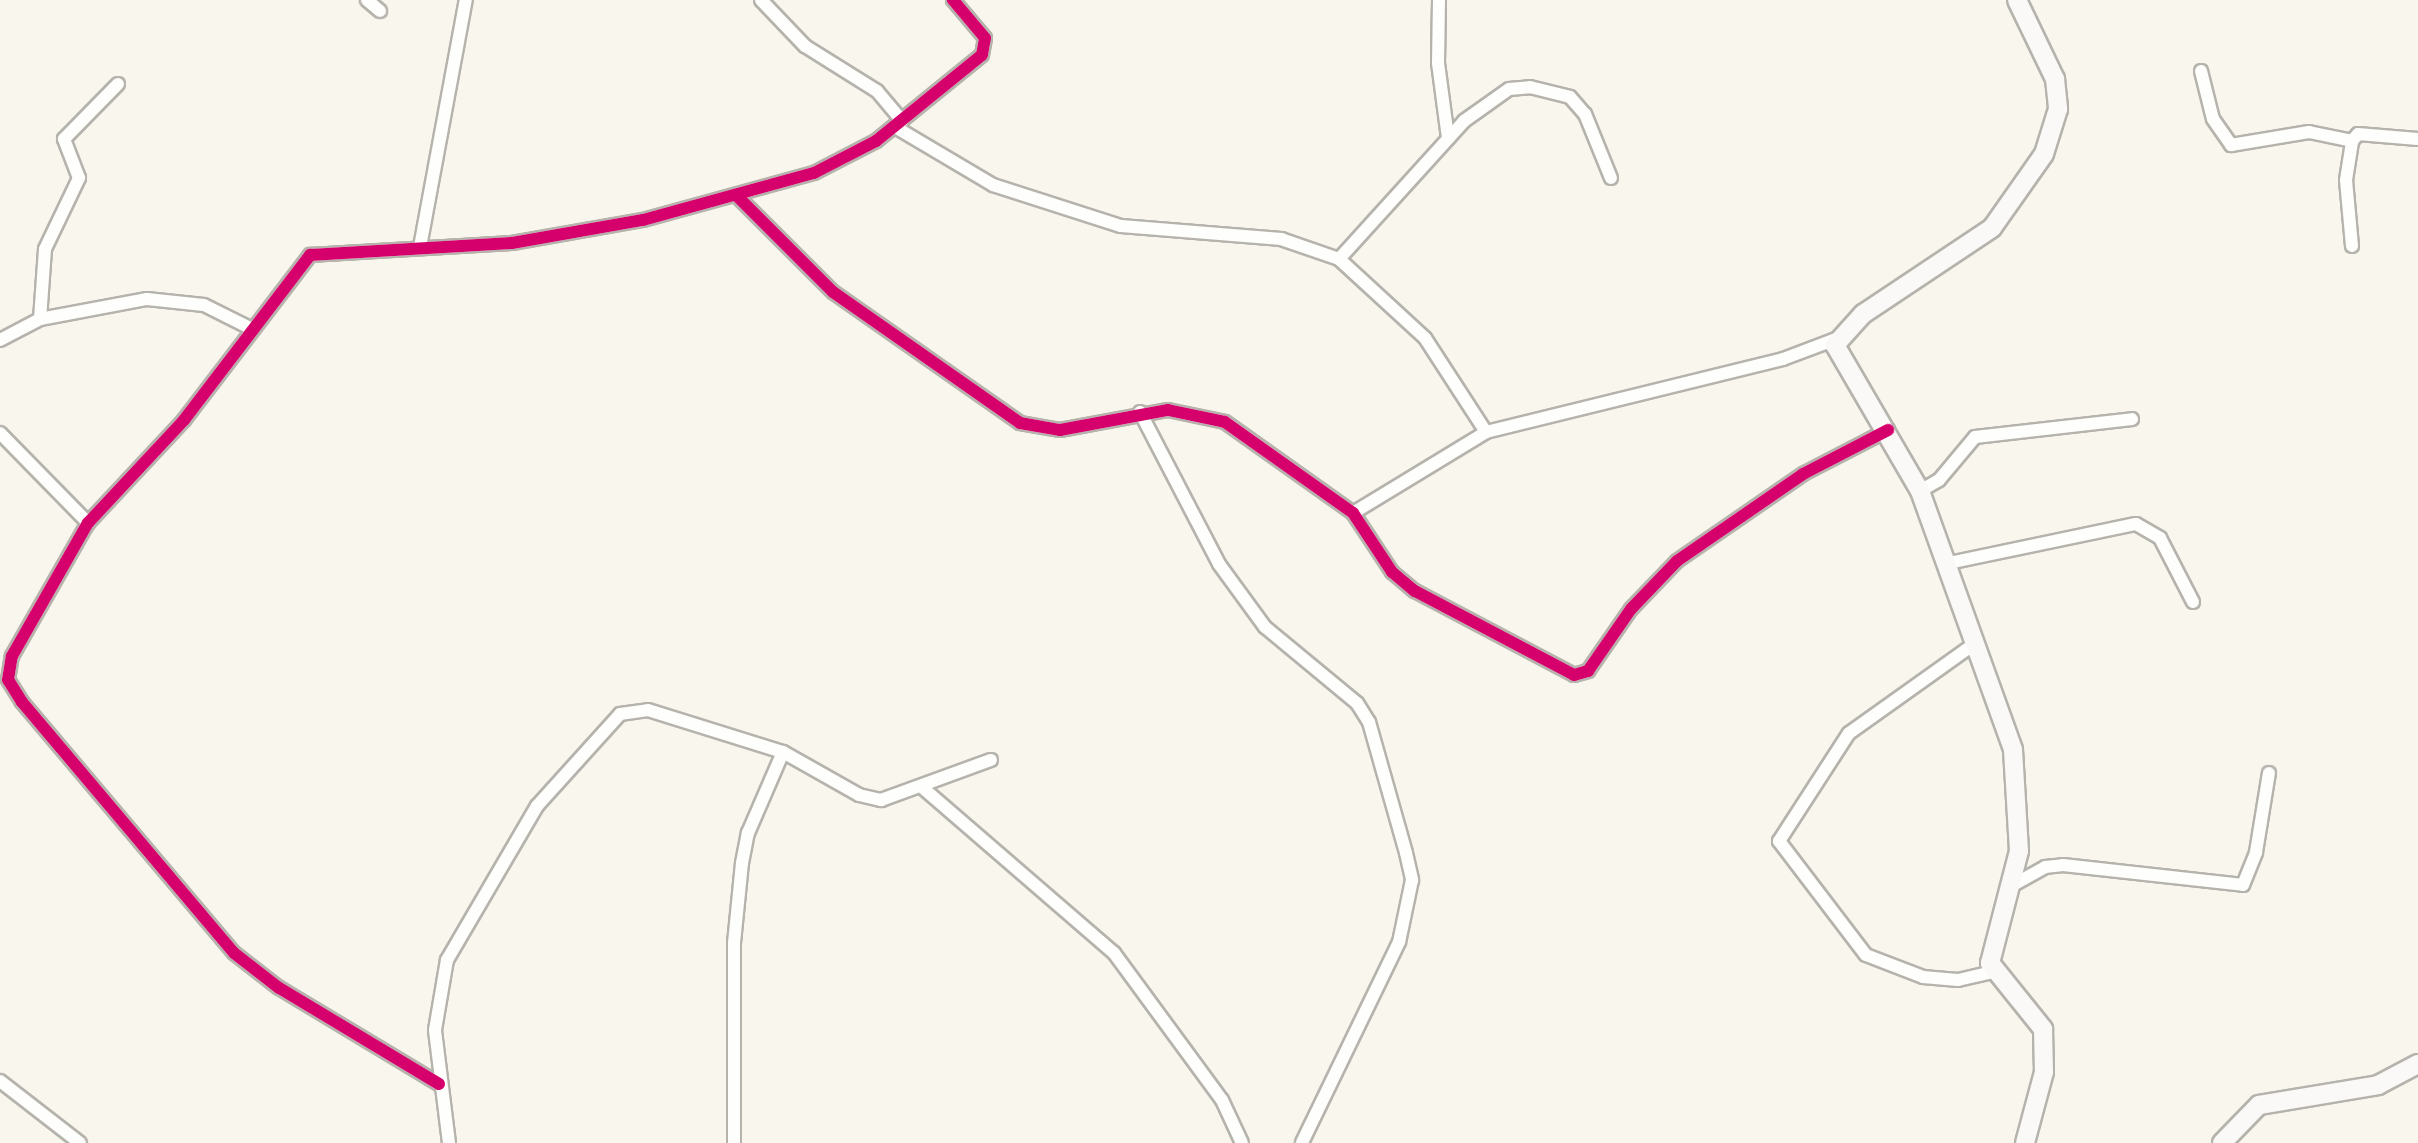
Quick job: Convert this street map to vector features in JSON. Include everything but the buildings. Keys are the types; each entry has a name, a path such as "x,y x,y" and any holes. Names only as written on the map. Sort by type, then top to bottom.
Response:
{"street":[{"path":"367,0 380,12"},
{"path":"420,246 466,0"},
{"path":"761,0 805,46 877,91 899,124 992,185 1121,226 1281,240 1339,259 1425,338 1486,432"},
{"path":"439,1084 279,988 234,953 13,690 12,656 88,523 184,420 310,255 512,243 738,197 814,172 899,124 986,49 953,0"},
{"path":"1439,0 1438,63 1448,138"},
{"path":"1353,513 1486,432 1783,359 1836,338 1992,228 2044,154 2058,95 2044,46 2017,0"},
{"path":"2201,71 2214,120 2231,145 2309,132 2352,141"},
{"path":"40,319 45,249 79,178 64,139 118,84"},
{"path":"1339,259 1448,138 1509,89 1556,90 1585,114 1612,178"},
{"path":"2352,246 2346,180 2352,141 2358,134 2418,139"},
{"path":"738,197 833,292 1020,423 1060,430 1140,412 1193,412 1225,422 1353,513 1392,572 1415,591 1582,675 1676,561 1803,474 1888,430"},
{"path":"0,340 40,319 176,298 252,330"},
{"path":"1836,338 1835,351 1888,430 1920,491 2020,783 2013,886 1992,972"},
{"path":"1140,412 1219,564 1265,627 1358,704 1370,722 1406,852 1412,880 1399,942 1302,1143"},
{"path":"1920,491 1939,480 1974,437 2132,419"},
{"path":"0,433 88,523"},
{"path":"1944,564 2136,524 2160,538 2194,602"},
{"path":"1974,644 1849,732 1779,841 1866,955 1924,977 1958,980 1992,972"},
{"path":"449,1143 435,1030 447,960 537,806 598,732 620,714 648,710 783,752 859,795 880,800 924,789 991,760"},
{"path":"734,1143 734,943 742,863 748,833 783,752"},
{"path":"2013,886 2045,867 2063,866 2243,886 2256,852 2268,773"},
{"path":"924,789 1114,953 1222,1100 1242,1143"},
{"path":"1992,972 2042,1028 2044,1072 2025,1143"},
{"path":"2222,1143 2259,1106 2378,1085 2418,1064"},
{"path":"0,1081 80,1143"}],"cycle path":[{"path":"439,1084 279,988 234,953 22,702 8,680 12,656 88,523 184,420 310,255 512,243 643,220 814,173 876,141 982,55 985,38 953,0"},
{"path":"738,197 833,292 1020,423 1060,430 1168,410 1225,422 1353,513 1392,572 1415,591 1574,675 1588,671 1631,609 1677,561 1803,474 1888,430"}]}
